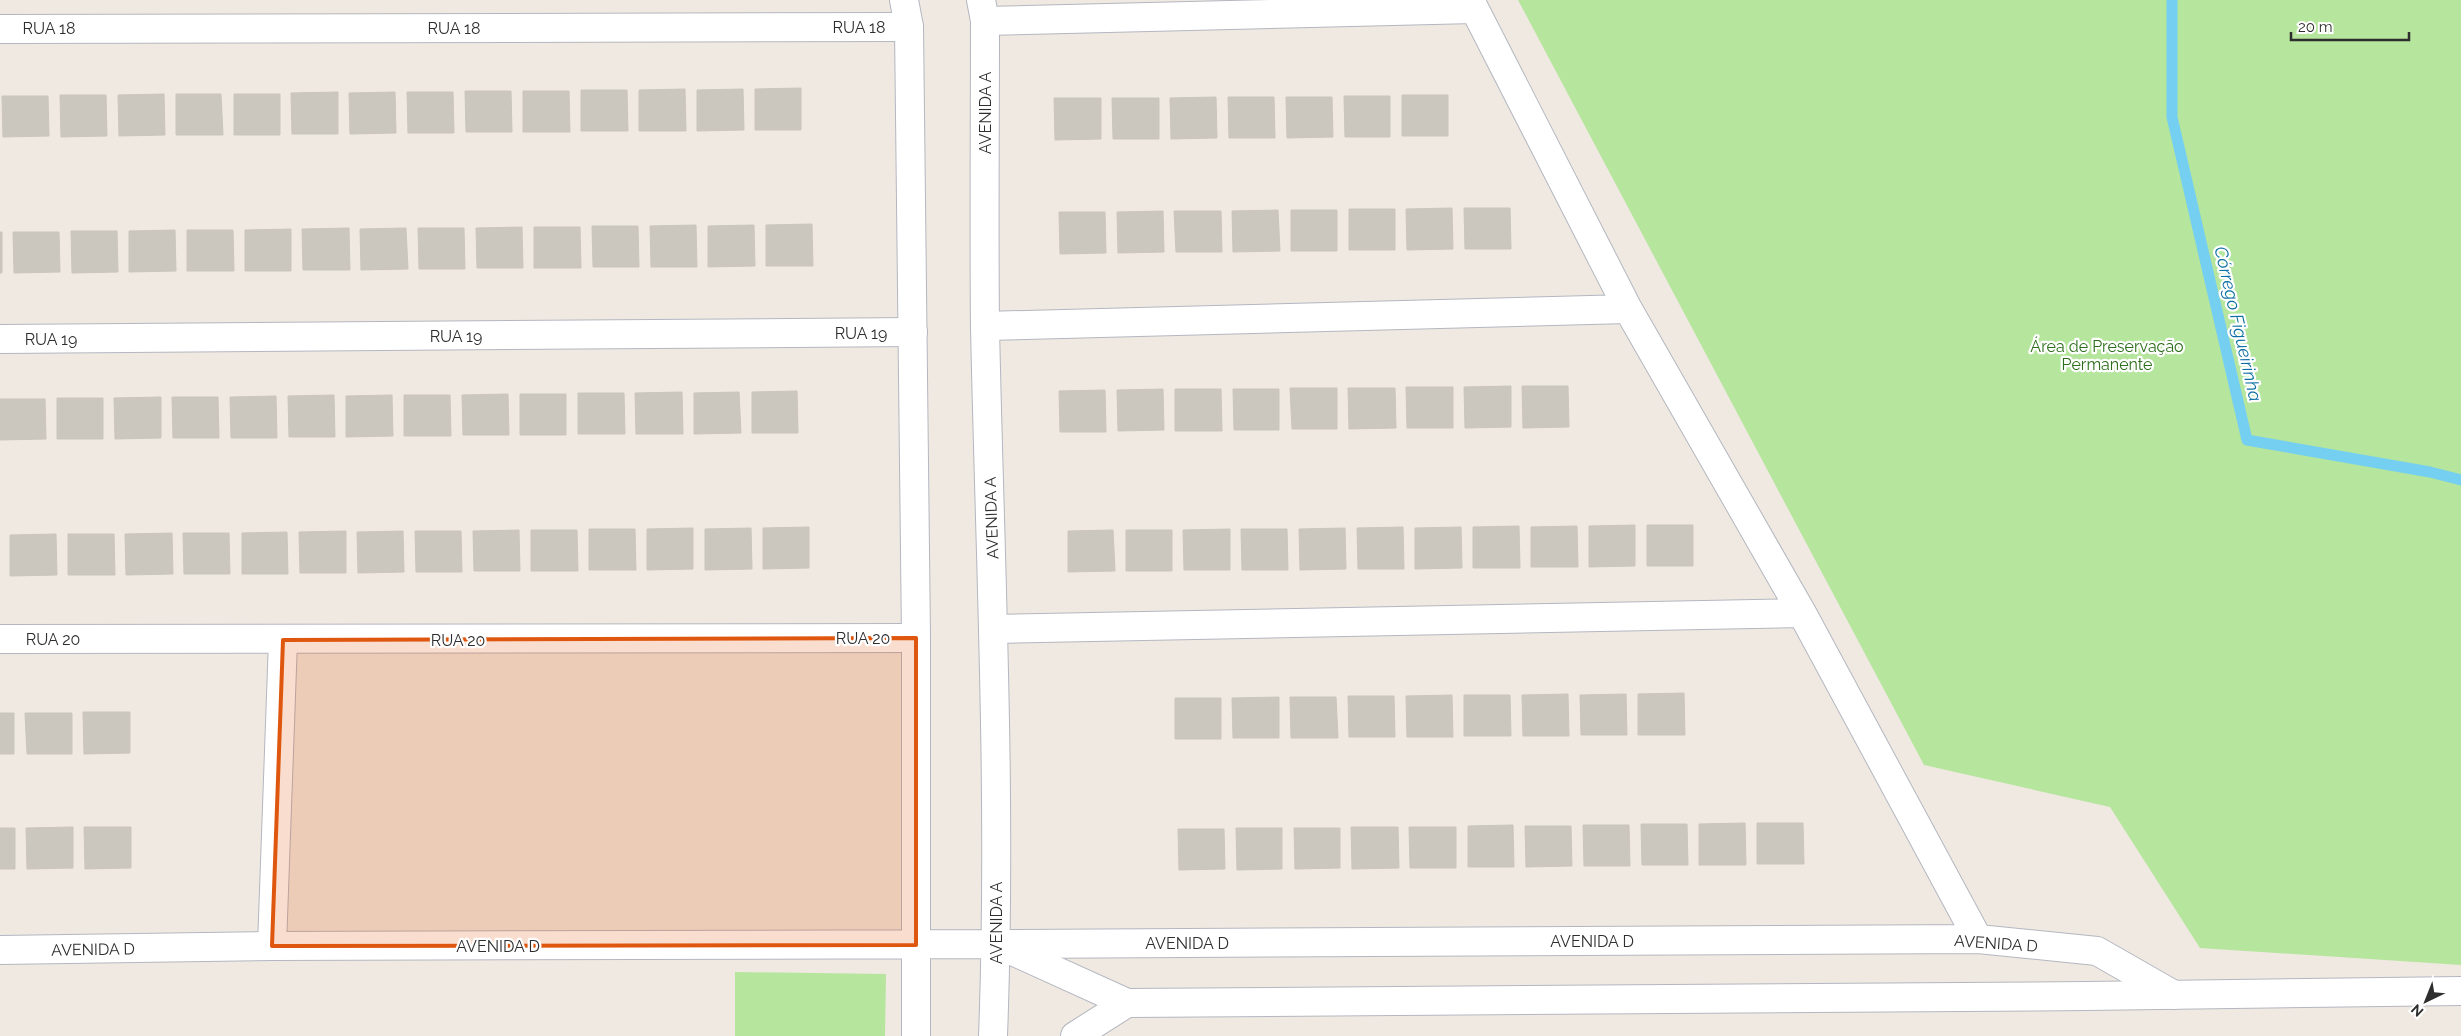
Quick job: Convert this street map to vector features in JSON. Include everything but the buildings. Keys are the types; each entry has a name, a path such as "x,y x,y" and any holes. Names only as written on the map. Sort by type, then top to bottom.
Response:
{"street":[{"path":"904,0 909,26 916,638 916,1036"},
{"path":"983,10 1472,5 1628,309 1802,612 1978,939"},
{"name":"AVENIDA A","path":"983,10 985,326 994,629 997,944 993,1036"},
{"name":"RUA 18","path":"0,29 909,26"},
{"path":"985,326 1628,309"},
{"name":"RUA 19","path":"0,339 912,332"},
{"path":"994,629 1802,612"},
{"name":"RUA 20","path":"0,639 916,638"},
{"path":"272,946 283,640"},
{"name":"AVENIDA D","path":"0,950 272,946 916,945 1978,939 2097,951 2174,995"},
{"name":"AVENIDA D","path":"997,944 1127,1003 2461,991"},
{"path":"1075,1036 1127,1003"}],"highlighted area":[{"path":"916,638 916,945 272,946 283,640"}],"green space":[{"name":"Área de Preservação Permanente","path":"1518,0 2461,0 2461,965 2200,948 2110,807 1924,765"},
{"path":"735,972 886,974 885,1036 735,1036"}],"waterway":[{"name":"Córrego Figueirinha","path":"2172,0 2172,117 2247,440 2430,472 2461,480"}]}
